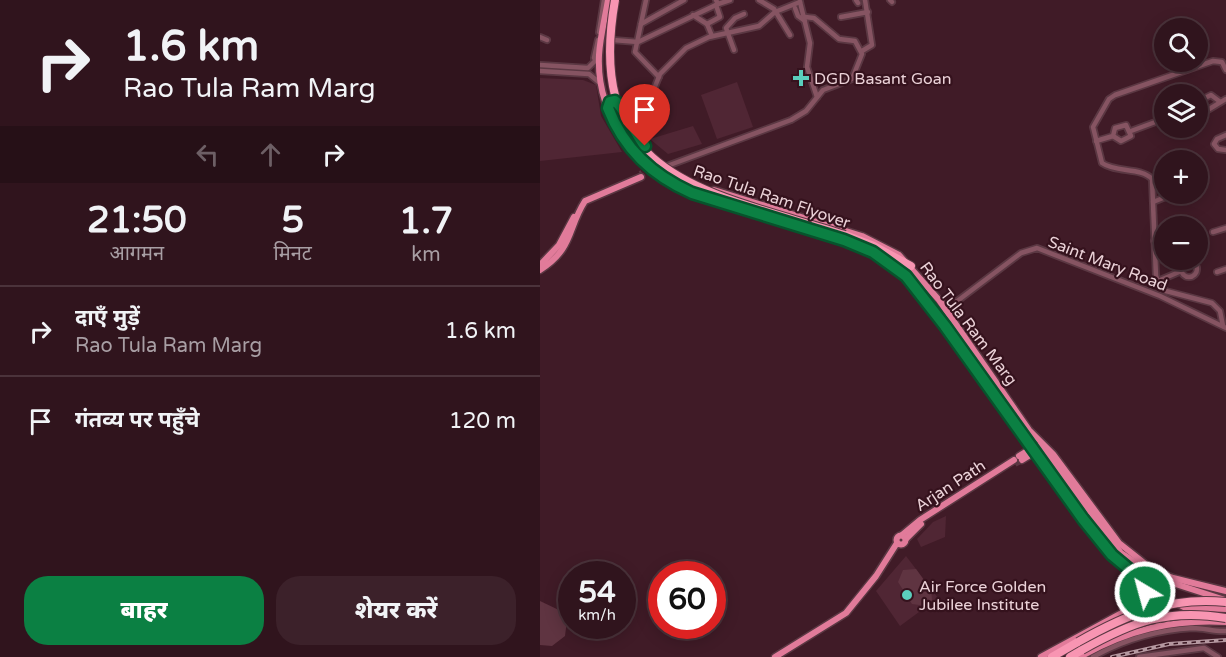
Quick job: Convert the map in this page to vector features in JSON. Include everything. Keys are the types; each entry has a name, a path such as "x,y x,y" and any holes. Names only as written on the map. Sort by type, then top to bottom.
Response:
{"highway":[{"name":"Rao Tula Ram Flyover","path":"612,0 604,58 610,100 624,130 641,154 692,193"},
{"name":"Rao Tula Ram Flyover","path":"612,0 609,54 611,83 624,121 651,156 674,175 702,189 845,235 885,252 910,266"},
{"path":"1070,657 1121,618 1152,607 1207,600 1226,601"},
{"path":"1052,657 1080,650 1123,627 1152,618 1203,614 1226,618"}],"main road":[{"name":"Rao Tula Ram Marg","path":"612,0 614,79 624,114 645,146 667,166 703,187 862,236 888,248 910,266 939,300 1029,430 1053,454 1119,543 1153,570 1173,578 1226,591"},
{"name":"Rao Tula Ram Marg","path":"612,0 596,58 608,108 624,142 655,173 692,193 844,240 873,252 899,270 925,298 1100,541 1126,569 1184,607 1226,609"},
{"path":"602,83 614,79"},
{"path":"608,108 613,101 621,106"},
{"path":"642,175 646,164"},
{"path":"540,265 564,240 580,207 592,196 642,175 655,173"},
{"path":"540,270 555,258 567,242 580,207"},
{"path":"1029,430 1121,554 1146,572 1226,601"},
{"name":"Arjan Path","path":"775,657 846,613 902,541 929,514 1033,450"},
{"name":"Arjan Path","path":"782,657 850,614 878,579 902,541"},
{"path":"887,544 892,553"},
{"path":"1140,605 1145,592 1142,580"},
{"path":"1152,586 1169,622"},
{"path":"1041,657 1103,622 1140,605 1150,606 1158,625"},
{"path":"1080,650 1169,622 1226,622"}],"street":[{"path":"652,0 645,2 636,55 658,77"},
{"path":"640,24 684,0"},
{"path":"613,40 638,42 717,3 730,0"},
{"path":"759,0 769,4 790,35"},
{"path":"667,166 791,120 806,111 825,89 852,79 862,51 872,45 865,0"},
{"path":"624,114 652,94 658,77 686,48 712,36 759,26 775,12 800,1 810,45 807,67 817,97"},
{"path":"707,24 720,17 717,3"},
{"path":"795,8 798,16 805,19 814,18 839,39 855,41 862,51"},
{"path":"841,16 868,12"},
{"path":"693,15 707,24 712,36"},
{"path":"734,50 726,28 735,18 744,15"},
{"path":"540,37 547,40"},
{"path":"540,70 583,71 592,66 596,58"},
{"path":"1154,222 1150,176 1105,166 1100,159 1094,124 1112,97 1213,61 1222,62 1226,70"},
{"path":"540,65 583,71 602,83"},
{"path":"1219,101 1211,95 1199,101 1198,109 1203,111 1215,108 1219,101 1226,99"},
{"path":"1131,131 1154,122"},
{"path":"1096,141 1113,136 1121,141 1131,136 1131,131 1126,125 1115,128 1113,136"},
{"path":"1226,135 1217,139 1214,144 1218,150 1226,150"},
{"path":"1213,232 1226,228"},
{"name":"Saint Mary Road","path":"956,302 1021,252 1037,248 1160,296 1224,327"},
{"path":"1217,272 1226,269"},
{"path":"1157,270 1158,281 1166,291 1212,303 1220,311 1224,327"},
{"path":"1158,281 1179,272"},
{"path":"939,300 956,302 954,320"},
{"path":"1220,311 1226,307"},
{"path":"1093,657 1124,643 1167,631 1195,628 1226,631"},
{"path":"1142,657 1204,648 1218,657"},
{"path":"1179,651 1185,657"}],"shaded area":[{"path":"540,78 583,80 596,85 601,116 622,152 540,161"},
{"path":"737,82 753,127 717,139 701,95"},
{"path":"693,126 702,144 668,154 650,139"},
{"path":"946,516 945,537 921,547 917,539 933,522"},
{"name":"Air Force Golden Jubilee Institute","path":"906,556 938,598 900,626 876,591"},
{"path":"916,569 931,590 932,600 927,606 912,604 898,582 903,570"},
{"path":"540,601 558,610 558,639 561,639 552,646 540,645"}],"tunnel":[{"path":"1015,464 1022,460"}],"railway":[{"path":"1112,657 1169,644 1226,640"}],"place":[{"name":"DGD Basant Goan","path":"801,78"},
{"name":"Air Force Golden Jubilee Institute","path":"907,595"}],"route":[{"path":"645,146 628,122 618,102 610,102 608,108 614,125 624,142 638,158 669,183 692,193 844,240 873,252 906,276 922,293 1083,519 1112,555 1142,580 1145,592"}]}
